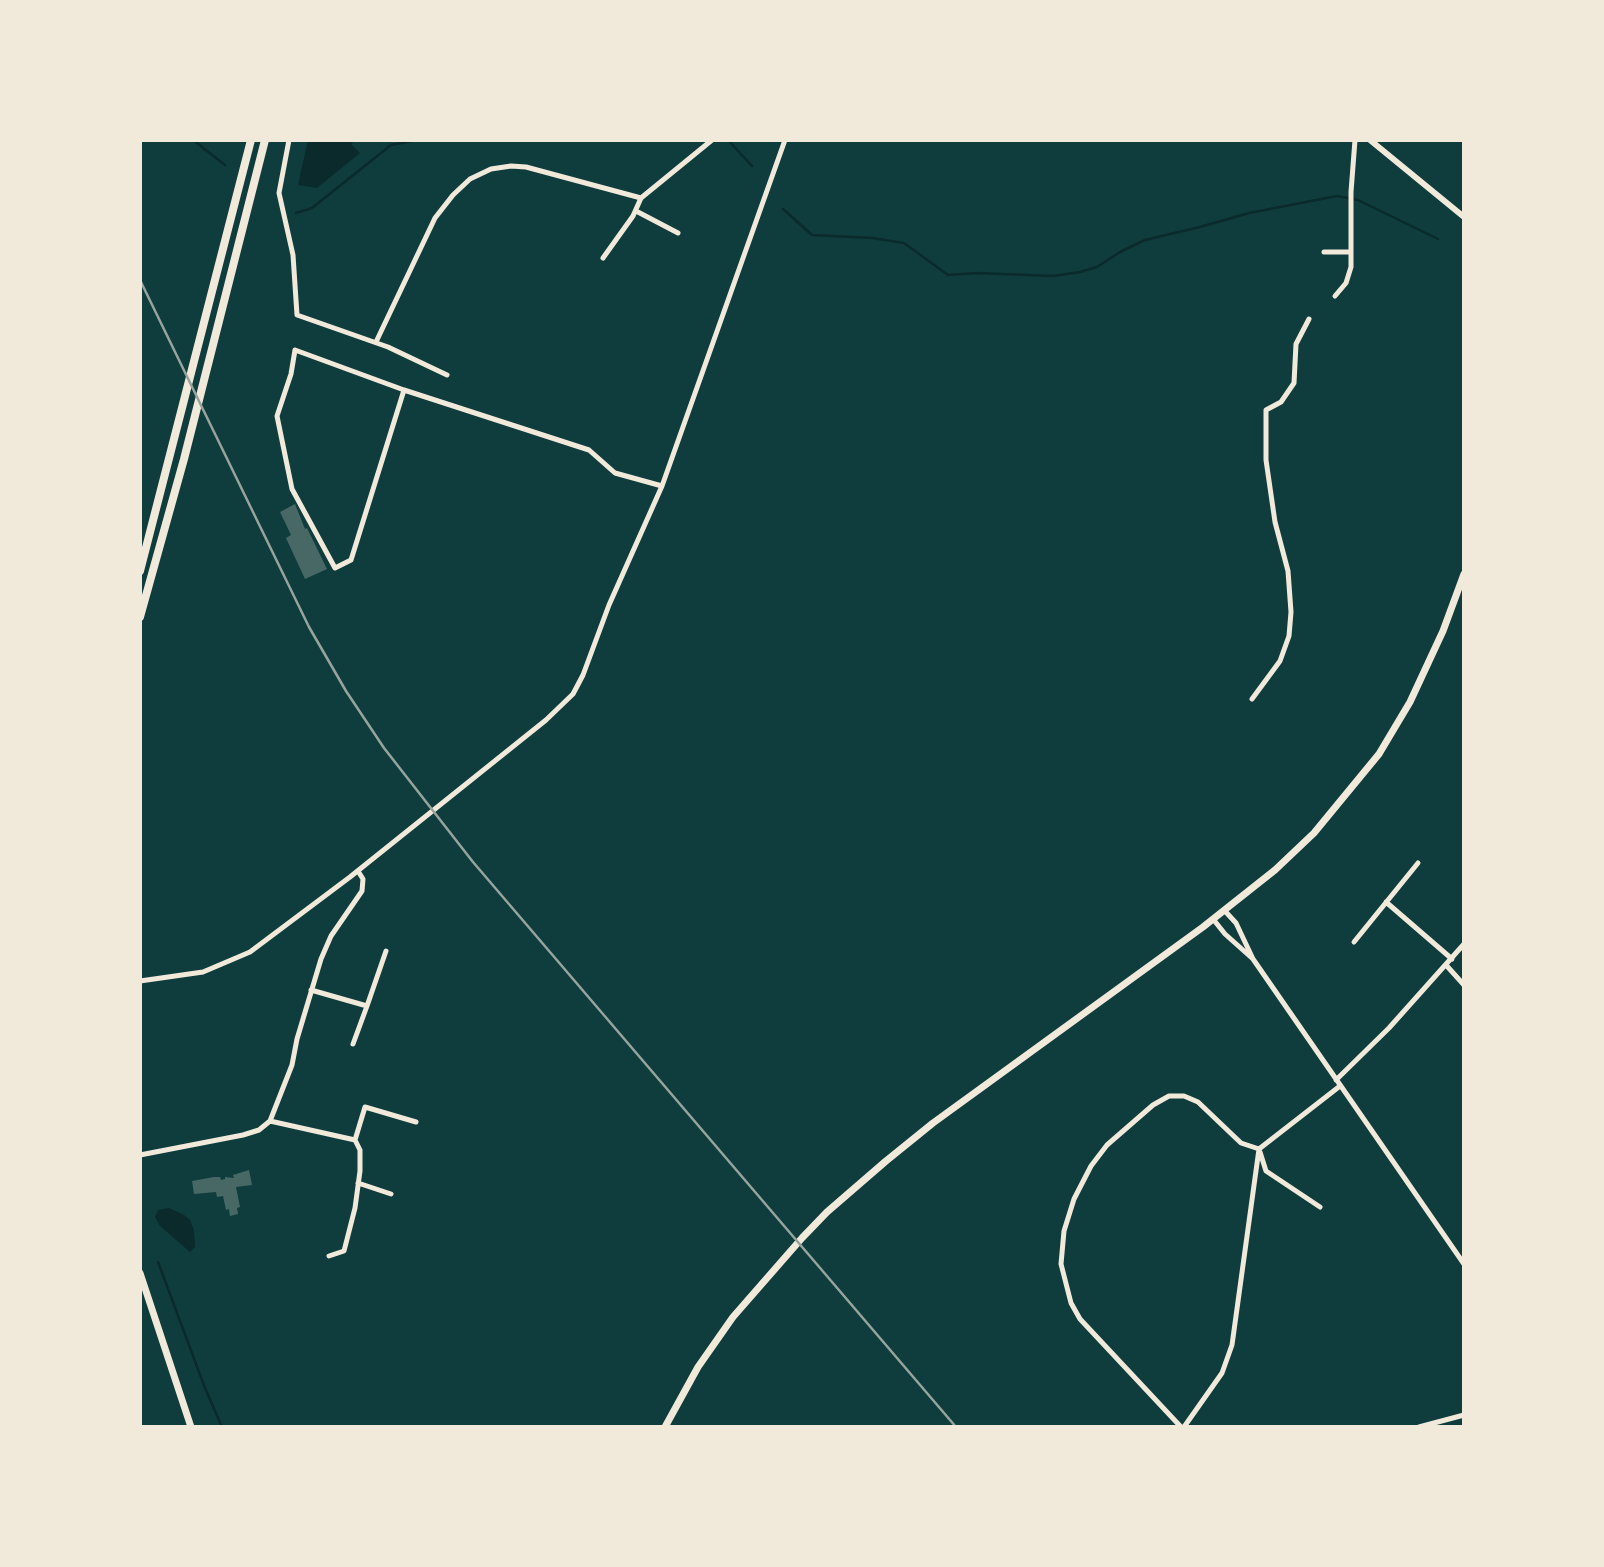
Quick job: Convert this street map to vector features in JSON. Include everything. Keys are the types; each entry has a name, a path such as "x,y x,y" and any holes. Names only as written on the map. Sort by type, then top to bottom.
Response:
{"highway":[{"path":"140,571 251,140"},
{"path":"140,617 184,459 265,140"}],"main road":[{"path":"665,1427 698,1367 733,1317 802,1238 858,1185 933,1123 1213,919 1275,870 1314,833 1378,754 1410,702 1443,631 1464,574"},
{"path":"140,1273 191,1427"}],"street":[{"path":"289,140 279,193 293,255 297,315 376,342 447,375"},
{"path":"603,258 641,198 712,140"},
{"path":"140,981 203,972 250,952 358,871 546,720 573,694 583,675 609,605 663,486 785,140"},
{"path":"1335,296 1346,283 1351,267 1351,192 1355,140"},
{"path":"1370,140 1462,218"},
{"path":"376,342 435,218 470,178 491,169 526,167 641,198"},
{"path":"635,211 678,233"},
{"path":"1324,252 1351,252"},
{"path":"1252,699 1280,661 1289,636 1292,612 1288,572 1275,522 1266,460 1266,410 1281,402 1294,383 1296,344 1309,318"},
{"path":"404,390 351,560 335,568 292,489 277,416 291,374 295,350 404,390 589,450 615,472 663,486"},
{"path":"1354,942 1418,863"},
{"path":"140,1155 243,1135 259,1130 271,1121 292,1065 311,990 331,936 362,891 363,879 358,871"},
{"path":"1385,902 1452,959"},
{"path":"1224,910 1236,923 1253,960 1464,1264"},
{"path":"1213,919 1253,960"},
{"path":"1259,1149 1241,1143 1198,1102 1184,1096 1169,1096 1153,1105 1107,1145 1091,1166 1074,1199 1065,1231 1060,1264 1071,1303 1080,1319 1183,1427 1222,1373 1232,1345 1259,1149 1338,1083 1464,944"},
{"path":"353,1044 386,951"},
{"path":"1446,965 1464,985"},
{"path":"311,990 367,1006"},
{"path":"329,1256 344,1251 358,1183 360,1150 355,1140 365,1107 416,1122"},
{"path":"271,1121 355,1140"},
{"path":"1259,1149 1266,1171 1320,1207"},
{"path":"358,1183 391,1194"},
{"path":"1419,1427 1464,1415"}],"water":[{"path":"308,140 353,140 352,145 360,153 317,188 298,185"},
{"path":"169,1208 190,1220 194,1230 195,1247 190,1252 160,1226 155,1217 158,1210"}],"building":[{"path":"295,504 327,569 305,579 286,538 291,535 280,512"},
{"path":"249,1170 252,1185 236,1187 240,1207 237,1208 238,1214 230,1216 223,1196 217,1197 216,1192 194,1194 192,1181 214,1177 220,1177 221,1180 225,1177 234,1178 233,1175"}],"waterway":[{"path":"193,140 225,165"},
{"path":"296,213 312,208 391,145 417,140"},
{"path":"728,140 752,166"},
{"path":"783,209 812,235 872,238 904,243 948,275 977,273 1053,276 1080,272 1097,267 1145,240 1249,213 1337,196 1358,200 1438,239"},
{"path":"158,1262 222,1427"}],"railway":[{"path":"140,280 309,627 346,691 384,748 473,862 956,1427"}]}
